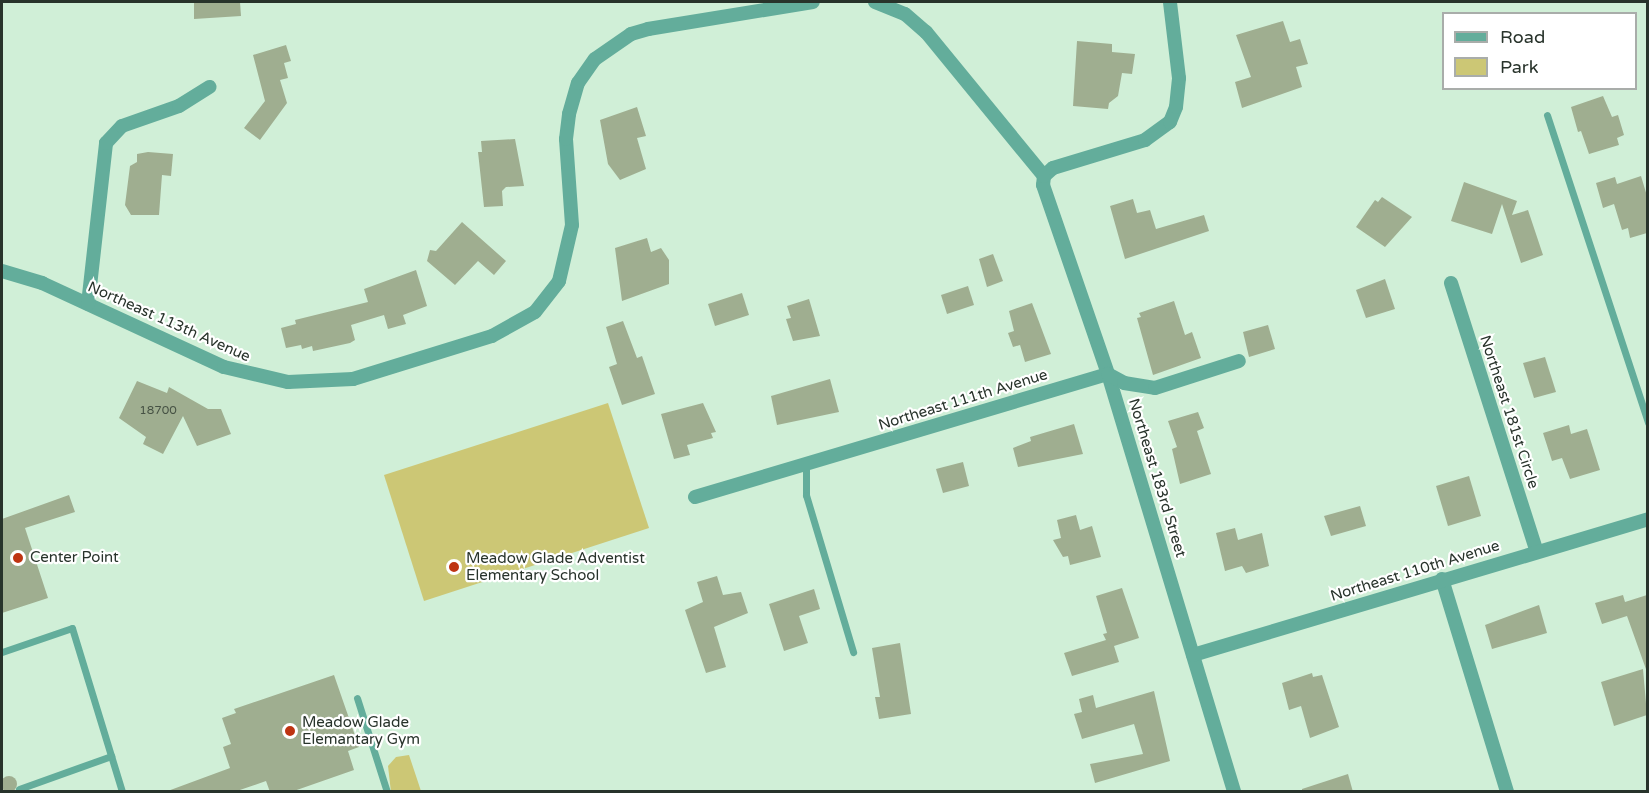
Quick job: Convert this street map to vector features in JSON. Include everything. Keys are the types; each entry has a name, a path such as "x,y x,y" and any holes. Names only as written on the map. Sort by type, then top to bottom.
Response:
{"street":[{"name":"Northeast 113th Avenue","path":"2,271 42,283 224,367 251,376 300,383 368,376 504,332 535,312 560,281 572,225 567,128 578,83 595,59 631,34 648,29 813,2"},
{"path":"875,2 905,14 926,32 1044,176 1053,168 1145,140 1170,122 1179,93 1170,2"},
{"path":"88,304 106,143 122,126 179,106 210,87"},
{"name":"Northeast 183rd Street","path":"1044,176 1043,185 1108,374 1234,792"},
{"name":"Northeast 181st Circle","path":"1451,283 1537,552"},
{"path":"1108,374 1124,383 1155,388 1239,361"},
{"name":"Northeast 111th Avenue","path":"695,497 1108,374"},
{"name":"Northeast 110th Avenue","path":"1193,655 1647,519"},
{"path":"1442,579 1507,792"}],"lane":[{"path":"1547,115 1647,423"},
{"path":"806,464 806,495 853,652"},
{"path":"2,652 72,628 122,792"},
{"path":"357,698 387,792"},
{"path":"19,789 111,756"}],"green space":[{"path":"608,403 649,528 424,601 384,475"},
{"path":"409,755 421,791 391,792 388,766 396,757"}],"building":[{"path":"194,2 240,2 241,16 194,19"},
{"path":"1283,21 1290,42 1300,39 1308,64 1296,67 1302,87 1242,108 1235,82 1251,77 1236,35"},
{"path":"1077,41 1112,44 1112,52 1135,54 1132,74 1122,73 1118,96 1109,103 1108,109 1073,106"},
{"path":"286,45 291,61 284,63 288,78 280,80 287,103 260,140 244,128 265,101 253,55"},
{"path":"1603,96 1612,117 1618,115 1624,135 1617,138 1619,145 1589,154 1581,131 1578,132 1571,107"},
{"path":"637,107 646,136 637,138 646,169 620,180 608,164 600,120"},
{"path":"515,139 524,186 506,187 502,191 503,206 484,207 478,152 482,152 481,141"},
{"path":"148,152 173,154 171,176 162,175 159,215 131,215 125,205 130,166 137,162 137,154"},
{"path":"1641,176 1647,196 1647,233 1630,238 1628,228 1622,230 1614,204 1603,208 1596,183 1615,177 1617,184"},
{"path":"1464,182 1517,201 1512,215 1528,210 1543,255 1521,263 1502,204 1492,234 1451,221"},
{"path":"1382,197 1412,217 1385,247 1356,227 1375,200 1378,202"},
{"path":"1133,199 1137,213 1150,210 1156,229 1204,215 1209,231 1125,259 1110,206"},
{"path":"462,222 506,261 494,275 478,261 455,285 427,261 430,250 436,251"},
{"path":"647,238 651,252 661,248 669,260 669,284 622,301 615,248"},
{"path":"993,254 1003,281 987,287 979,259"},
{"path":"416,270 427,306 403,315 406,324 388,329 384,315 351,325 355,340 350,343 313,351 312,346 302,349 301,345 286,348 281,328 296,324 295,320 368,302 364,289"},
{"path":"1385,279 1395,309 1366,318 1356,290"},
{"path":"968,286 974,305 947,314 941,295"},
{"path":"742,293 749,315 715,326 708,304"},
{"path":"809,299 820,336 793,341 786,319 791,318 787,306"},
{"path":"1174,301 1185,335 1192,332 1201,358 1153,375 1137,318 1141,317 1139,313"},
{"path":"1032,303 1051,354 1025,362 1020,345 1013,347 1008,333 1014,331 1009,311"},
{"path":"623,321 637,358 642,356 655,394 622,405 609,367 617,364 606,327"},
{"path":"1268,325 1275,349 1249,357 1243,332"},
{"path":"1545,357 1556,392 1534,398 1523,363"},
{"path":"830,379 839,412 777,425 771,396"},
{"path":"137,381 167,393 169,387 208,409 221,409 231,434 197,446 183,416 163,454 143,444 146,437 119,418"},
{"path":"703,403 716,432 711,433 713,438 687,445 690,455 674,459 661,414"},
{"path":"1198,412 1204,428 1197,431 1211,474 1180,484 1172,449 1177,447 1168,421"},
{"path":"1074,424 1083,454 1018,467 1013,448 1031,441 1030,437"},
{"path":"1569,425 1571,434 1587,429 1600,470 1570,479 1562,458 1552,461 1543,433"},
{"path":"963,462 969,486 943,493 936,469"},
{"path":"1469,476 1481,516 1448,526 1436,486"},
{"name":"Center Point","path":"69,495 75,512 25,528 48,598 2,613 2,519"},
{"path":"1360,506 1366,526 1331,536 1324,516"},
{"path":"1076,515 1080,530 1092,526 1101,557 1070,565 1068,556 1063,557 1053,540 1061,538 1057,520"},
{"path":"1235,528 1238,540 1262,533 1269,566 1246,573 1242,566 1225,571 1216,533"},
{"path":"717,576 723,595 741,592 748,613 714,627 726,667 706,673 685,610 703,602 697,582"},
{"path":"1122,588 1139,638 1114,646 1119,662 1072,676 1064,653 1106,640 1103,634 1107,633 1096,596"},
{"path":"814,589 820,609 799,616 808,643 784,651 769,604"},
{"path":"1623,595 1625,602 1647,595 1647,672 1627,616 1602,624 1595,603"},
{"path":"1539,605 1547,633 1492,649 1485,625"},
{"path":"900,643 911,714 879,719 875,697 880,697 872,648"},
{"path":"1643,669 1647,715 1614,726 1601,682"},
{"path":"1312,673 1313,677 1322,675 1339,727 1310,738 1301,706 1289,710 1282,683"},
{"name":"Meadow Glade Elemantary Gym","path":"334,675 359,747 348,751 354,770 291,792 270,792 266,781 234,792 165,792 230,768 223,747 231,744 222,718 236,713 234,709"},
{"path":"1154,691 1170,761 1095,783 1090,764 1143,754 1134,724 1082,739 1074,714 1082,712 1079,699 1093,695 1096,708"},
{"path":"1348,774 1353,792 1302,792 1302,789"},
{"path":"9,776 17,784 9,792 1,784"}],"place":[{"name":"Center Point","path":"18,558"},
{"name":"Meadow Glade Adventist Elementary School","path":"454,567"},
{"name":"Meadow Glade Elemantary Gym","path":"290,731"}]}
